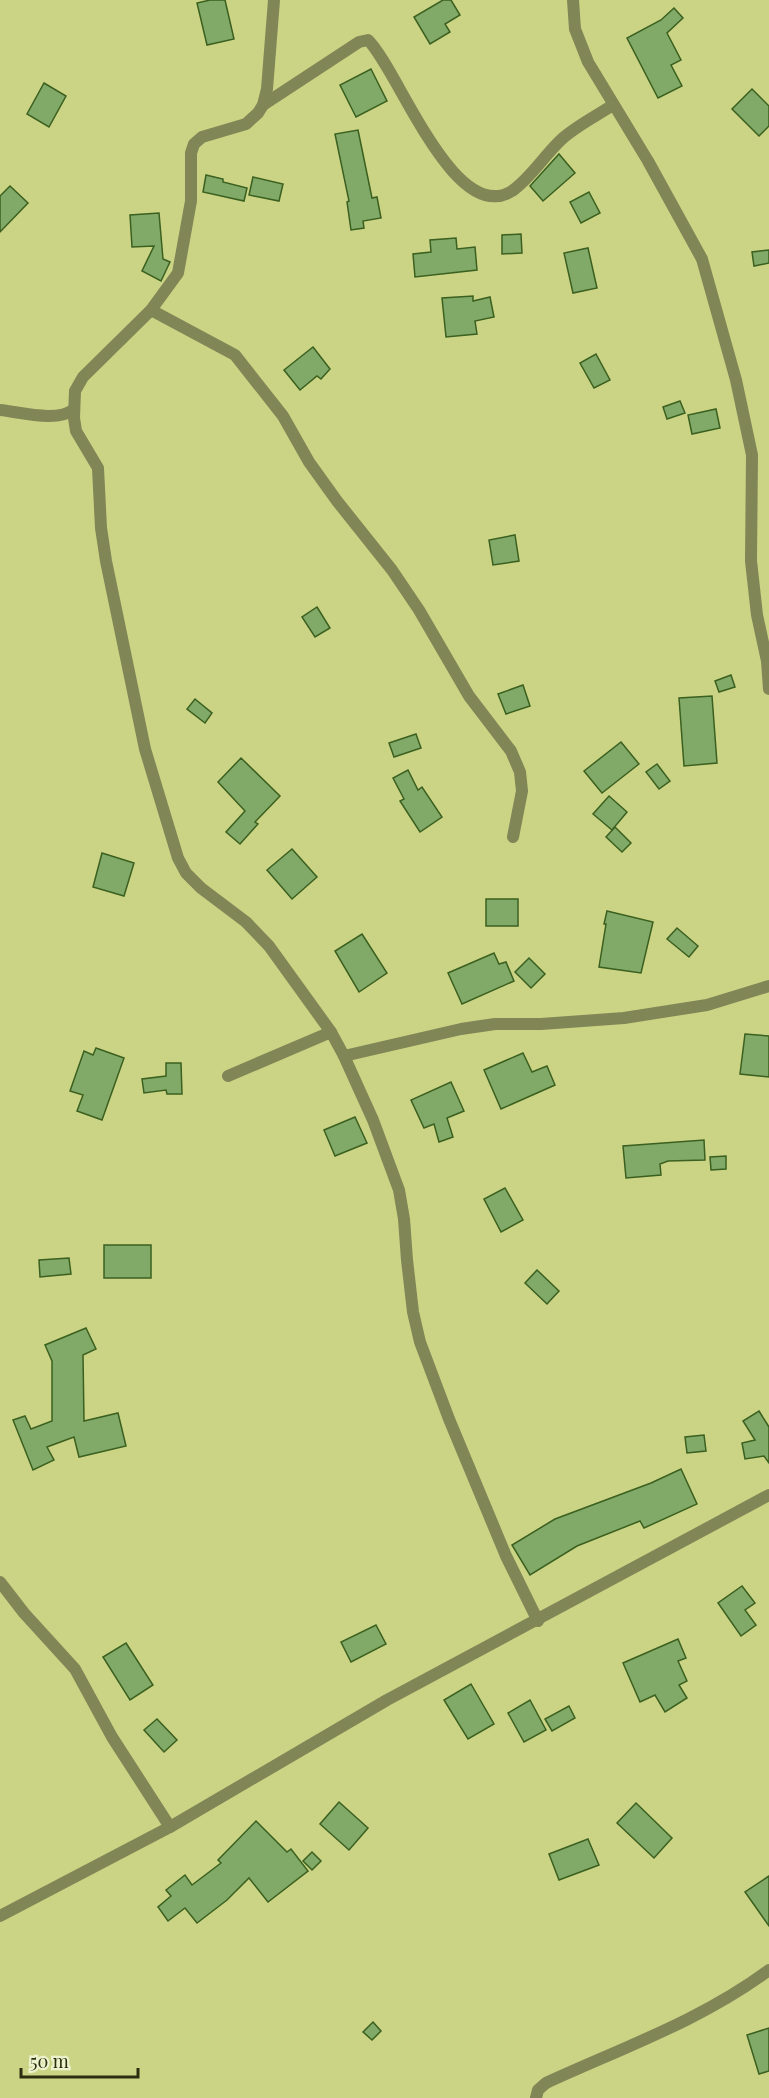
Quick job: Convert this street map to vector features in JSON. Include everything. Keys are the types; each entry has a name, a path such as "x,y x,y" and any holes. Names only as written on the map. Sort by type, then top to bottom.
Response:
{"street":[{"path":"274,0 267,89 263,105 246,124 202,136 194,144 191,153 191,201 178,273 151,310 83,377 75,391 76,431 98,468 101,528 119,628 146,749 178,858 186,873 201,888 246,922 269,946 331,1032 344,1056 373,1120 399,1190 413,1312 420,1342 506,1556 538,1621"},
{"path":"573,0 575,29 584,51 702,259 736,380 752,455 751,561 757,615 767,661 769,689"},
{"path":"263,105 359,42 368,40 386,63 415,116 455,175 477,192 494,197 511,191 562,139 613,105"},
{"path":"151,310 235,355 283,416 309,462 337,501 392,570 419,610 469,696 511,752 520,772 522,791 513,837"},
{"path":"0,410 57,416 70,413 74,409"},
{"path":"344,1056 461,1029 495,1024 542,1024 624,1018 707,1005 769,986"},
{"path":"228,1076 331,1032"},
{"path":"0,1916 170,1827 387,1701 769,1495"},
{"path":"0,1582 24,1613 75,1670 112,1737 170,1827"},
{"path":"536,2098 538,2090 546,2083 699,2015 744,1989 769,1970"}],"building":[{"path":"225,0 234,39 207,45 197,3"},
{"path":"443,0 451,0 460,15 445,24 450,32 430,44 414,17"},
{"path":"674,8 683,18 667,33 681,60 671,65 682,86 658,98 627,38 661,20"},
{"path":"371,69 387,101 356,117 340,85"},
{"path":"44,83 66,96 49,127 27,114"},
{"path":"752,89 769,106 769,126 759,136 732,109"},
{"path":"358,130 372,198 377,197 381,218 363,221 364,228 351,230 347,202 349,201 335,134"},
{"path":"559,154 575,173 543,201 530,186"},
{"path":"206,175 247,188 244,201 203,192"},
{"path":"253,177 283,184 279,201 249,195"},
{"path":"10,186 28,203 0,232 0,196"},
{"path":"589,192 600,213 581,223 570,202"},
{"path":"159,213 163,259 170,262 161,281 142,271 154,246 132,247 130,215"},
{"path":"521,234 522,253 502,254 502,235"},
{"path":"456,238 457,249 475,247 477,270 415,277 413,254 431,252 430,240"},
{"path":"588,248 597,288 573,293 564,253"},
{"path":"769,250 769,263 754,266 752,252"},
{"path":"473,296 473,301 490,297 494,317 475,321 477,334 446,337 442,298"},
{"path":"313,347 330,369 321,379 317,376 300,390 284,370"},
{"path":"596,354 610,380 594,388 580,363"},
{"path":"680,401 685,413 667,419 663,407"},
{"path":"716,409 720,428 692,434 688,415"},
{"path":"515,535 519,561 493,565 489,540"},
{"path":"317,607 330,628 315,637 302,617"},
{"path":"731,675 735,687 719,692 715,681"},
{"path":"523,685 530,706 506,714 498,694"},
{"path":"712,696 717,763 684,766 679,698"},
{"path":"195,699 212,713 205,723 187,709"},
{"path":"416,734 421,748 394,757 389,743"},
{"path":"621,742 639,764 602,793 584,771"},
{"path":"241,758 280,796 255,822 258,824 240,844 226,832 245,811 218,782"},
{"path":"657,764 670,781 659,789 646,772"},
{"path":"408,770 418,790 422,787 442,817 420,832 400,801 404,799 393,778"},
{"path":"609,796 627,812 612,830 593,814"},
{"path":"615,827 631,843 622,852 606,837"},
{"path":"292,849 317,877 292,899 267,870"},
{"path":"102,853 134,863 124,896 93,887"},
{"path":"486,899 518,899 518,926 486,926"},
{"path":"607,911 653,922 641,973 599,967"},
{"path":"677,928 698,946 689,957 667,939"},
{"path":"362,934 387,973 359,992 335,951"},
{"path":"494,953 499,964 506,962 514,981 462,1004 448,973"},
{"path":"529,958 545,974 531,988 515,972"},
{"path":"745,1034 769,1036 769,1077 740,1074"},
{"path":"96,1048 124,1058 102,1120 77,1111 83,1095 70,1091 84,1051 93,1055"},
{"path":"523,1053 532,1072 547,1066 555,1085 501,1109 484,1070"},
{"path":"166,1063 181,1063 182,1094 167,1094 166,1090 144,1093 142,1079 166,1076"},
{"path":"451,1082 464,1111 447,1118 453,1137 439,1142 434,1124 424,1128 411,1100"},
{"path":"355,1117 367,1143 335,1156 324,1130"},
{"path":"704,1140 705,1160 668,1161 660,1164 661,1175 626,1178 623,1146"},
{"path":"726,1156 726,1169 711,1170 710,1157"},
{"path":"505,1188 523,1220 501,1232 484,1199"},
{"path":"104,1245 151,1245 151,1278 104,1278"},
{"path":"69,1258 71,1274 40,1277 39,1260"},
{"path":"537,1270 559,1291 547,1304 525,1283"},
{"path":"86,1328 96,1349 83,1355 84,1421 118,1413 126,1446 79,1457 74,1437 47,1447 54,1460 33,1470 13,1420 25,1416 31,1429 52,1421 52,1361 45,1345"},
{"path":"759,1411 769,1427 769,1463 764,1456 745,1459 742,1443 755,1440 743,1421"},
{"path":"704,1435 706,1451 687,1453 685,1437"},
{"path":"681,1469 697,1504 644,1528 640,1521 577,1546 530,1575 512,1545 555,1519 651,1483"},
{"path":"742,1586 755,1603 745,1610 756,1625 741,1636 718,1603"},
{"path":"376,1625 386,1644 351,1662 341,1642"},
{"path":"678,1639 686,1658 678,1661 687,1681 679,1685 687,1698 665,1712 655,1695 640,1702 623,1663"},
{"path":"126,1643 153,1685 130,1700 103,1657"},
{"path":"471,1684 494,1724 468,1739 444,1700"},
{"path":"530,1700 546,1730 524,1742 508,1713"},
{"path":"569,1706 575,1718 552,1731 545,1719"},
{"path":"157,1719 177,1740 164,1752 144,1730"},
{"path":"339,1802 368,1828 349,1850 320,1824"},
{"path":"636,1803 672,1838 654,1858 617,1823"},
{"path":"256,1821 287,1852 291,1849 308,1871 268,1902 249,1878 227,1900 197,1923 185,1908 168,1921 158,1907 171,1896 166,1890 185,1875 192,1885 221,1863 218,1860"},
{"path":"588,1839 599,1865 559,1880 549,1854"},
{"path":"312,1852 321,1861 312,1870 303,1861"},
{"path":"769,1876 769,1926 745,1892"},
{"path":"373,2022 381,2031 372,2040 363,2032"},
{"path":"769,2028 769,2071 759,2074 747,2035"}]}
